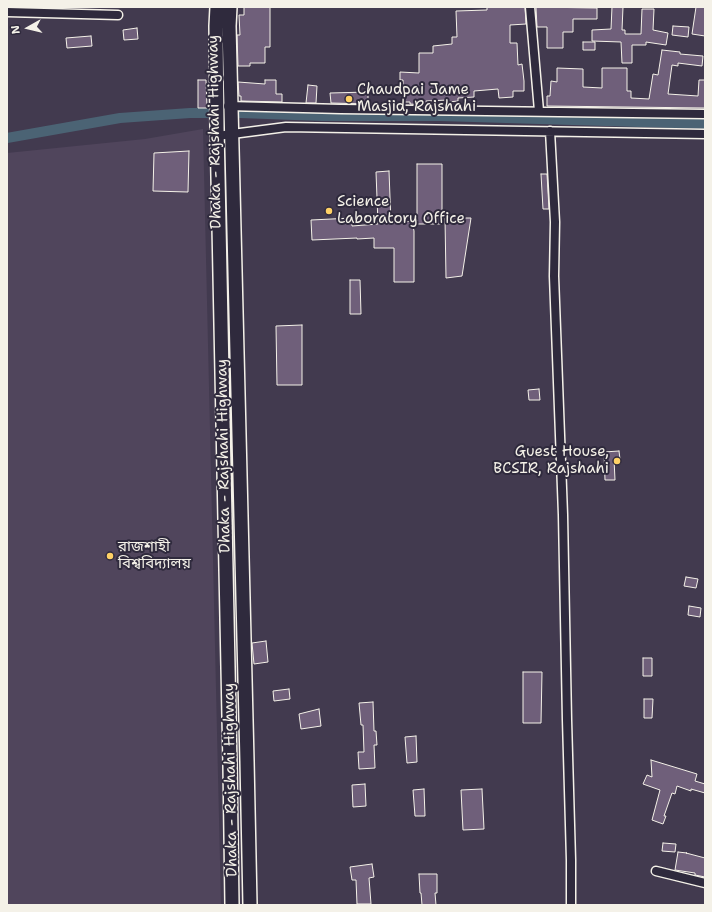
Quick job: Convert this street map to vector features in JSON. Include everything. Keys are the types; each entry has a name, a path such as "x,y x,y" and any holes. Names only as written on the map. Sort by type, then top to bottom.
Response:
{"highway":[{"name":"Dhaka - Rajshahi Highway","path":"217,7 217,132 232,905"},
{"name":"Dhaka - Rajshahi Highway","path":"230,7 231,130 248,769 250,905"}],"street":[{"path":"530,7 539,111"},
{"path":"7,12 118,15"},
{"path":"217,105 341,109 705,114"},
{"path":"217,132 286,127 705,134"},
{"path":"550,131 555,222 554,276 563,515 571,905"},
{"path":"656,871 705,883"}],"shaded area":[{"name":"রাজশাহী বিশ্ববিদ্যালয়","path":"203,129 221,905 7,905 7,153 145,139"}],"building":[{"path":"244,7 270,7 270,47 265,47 265,63 250,63 250,66 238,66 237,35 240,35 239,15 244,15"},
{"path":"487,7 525,7 526,24 510,25 510,43 517,43 518,65 522,64 524,91 513,91 513,97 499,98 498,89 474,91 474,97 458,98 458,101 448,102 448,100 426,101 426,105 403,102 403,80 400,80 400,72 419,73 419,53 433,53 433,46 452,44 452,37 457,37 456,11 487,10"},
{"path":"536,7 597,8 597,19 573,19 573,32 563,32 563,48 547,48 547,27 537,27"},
{"path":"612,7 623,7 622,30 625,30 625,34 641,34 642,9 654,9 653,30 668,33 666,45 646,42 646,45 632,45 632,63 622,63 621,42 592,41 592,30 611,29"},
{"path":"696,7 705,7 705,36 692,34"},
{"path":"673,26 689,27 688,37 672,35"},
{"path":"137,28 138,39 124,40 123,30"},
{"path":"91,36 92,46 67,48 66,38"},
{"path":"583,42 595,42 595,50 583,50"},
{"path":"662,50 680,52 680,54 703,56 702,66 678,63 678,66 672,65 668,94 698,96 699,80 705,80 705,108 547,106 547,96 550,96 551,81 557,82 557,68 583,69 583,87 602,88 602,68 627,68 627,91 631,91 631,98 649,99 653,74 658,75"},
{"path":"198,80 206,80 207,108 198,108"},
{"path":"265,80 276,80 276,94 282,94 282,102 241,101 238,82 265,84"},
{"path":"308,85 317,86 316,103 306,103"},
{"name":"Chaudpai Jame Masjid, Rajshahi","path":"368,92 368,104 331,103 330,93"},
{"path":"189,151 188,192 153,191 154,153"},
{"path":"417,164 442,164 442,224 417,224"},
{"path":"389,171 391,224 412,221 414,231 414,282 394,282 394,248 374,248 374,238 312,240 311,220 352,218 352,226 378,224 376,172"},
{"path":"541,174 547,174 549,209 543,209"},
{"path":"445,218 471,218 462,276 446,278"},
{"path":"350,280 360,280 361,314 350,314"},
{"path":"302,325 302,385 277,385 276,326"},
{"path":"539,389 540,400 529,400 528,390"},
{"path":"619,451 620,459 614,459 615,480 605,480 604,452"},
{"path":"686,577 698,579 696,588 684,586"},
{"path":"689,606 701,608 700,617 688,615"},
{"path":"266,641 268,662 254,664 252,643"},
{"path":"643,658 652,658 652,676 643,676"},
{"path":"523,672 542,672 541,723 523,723"},
{"path":"289,689 290,699 274,701 273,691"},
{"path":"644,699 653,699 652,718 644,718"},
{"path":"373,702 374,731 376,731 377,745 374,745 375,768 359,769 358,752 364,752 363,725 361,725 359,703"},
{"path":"319,709 321,726 301,729 299,714"},
{"path":"416,736 417,762 407,763 405,737"},
{"path":"651,760 697,774 695,781 705,784 705,793 691,789 691,791 677,786 675,794 672,793 664,816 666,816 663,824 652,820 660,790 643,784 647,775 652,777"},
{"path":"365,784 366,806 353,807 352,785"},
{"path":"424,789 425,816 415,816 413,790"},
{"path":"482,789 484,829 463,830 461,790"},
{"path":"663,843 676,844 675,852 662,851"},
{"path":"678,852 705,858 705,877 695,875 695,873 675,870"},
{"path":"372,864 374,877 369,878 371,904 357,904 356,880 352,880 350,867"},
{"path":"419,874 437,874 437,893 435,893 436,905 422,905"}],"waterway":[{"path":"7,138 120,118 190,113 322,116 440,116 705,124"}],"place":[{"name":"Chaudpai Jame Masjid, Rajshahi","path":"349,99"},
{"name":"Science Laboratory Office","path":"329,211"},
{"name":"Guest House, BCSIR, Rajshahi","path":"617,461"},
{"name":"রাজশাহী বিশ্ববিদ্যালয়","path":"110,556"}]}
